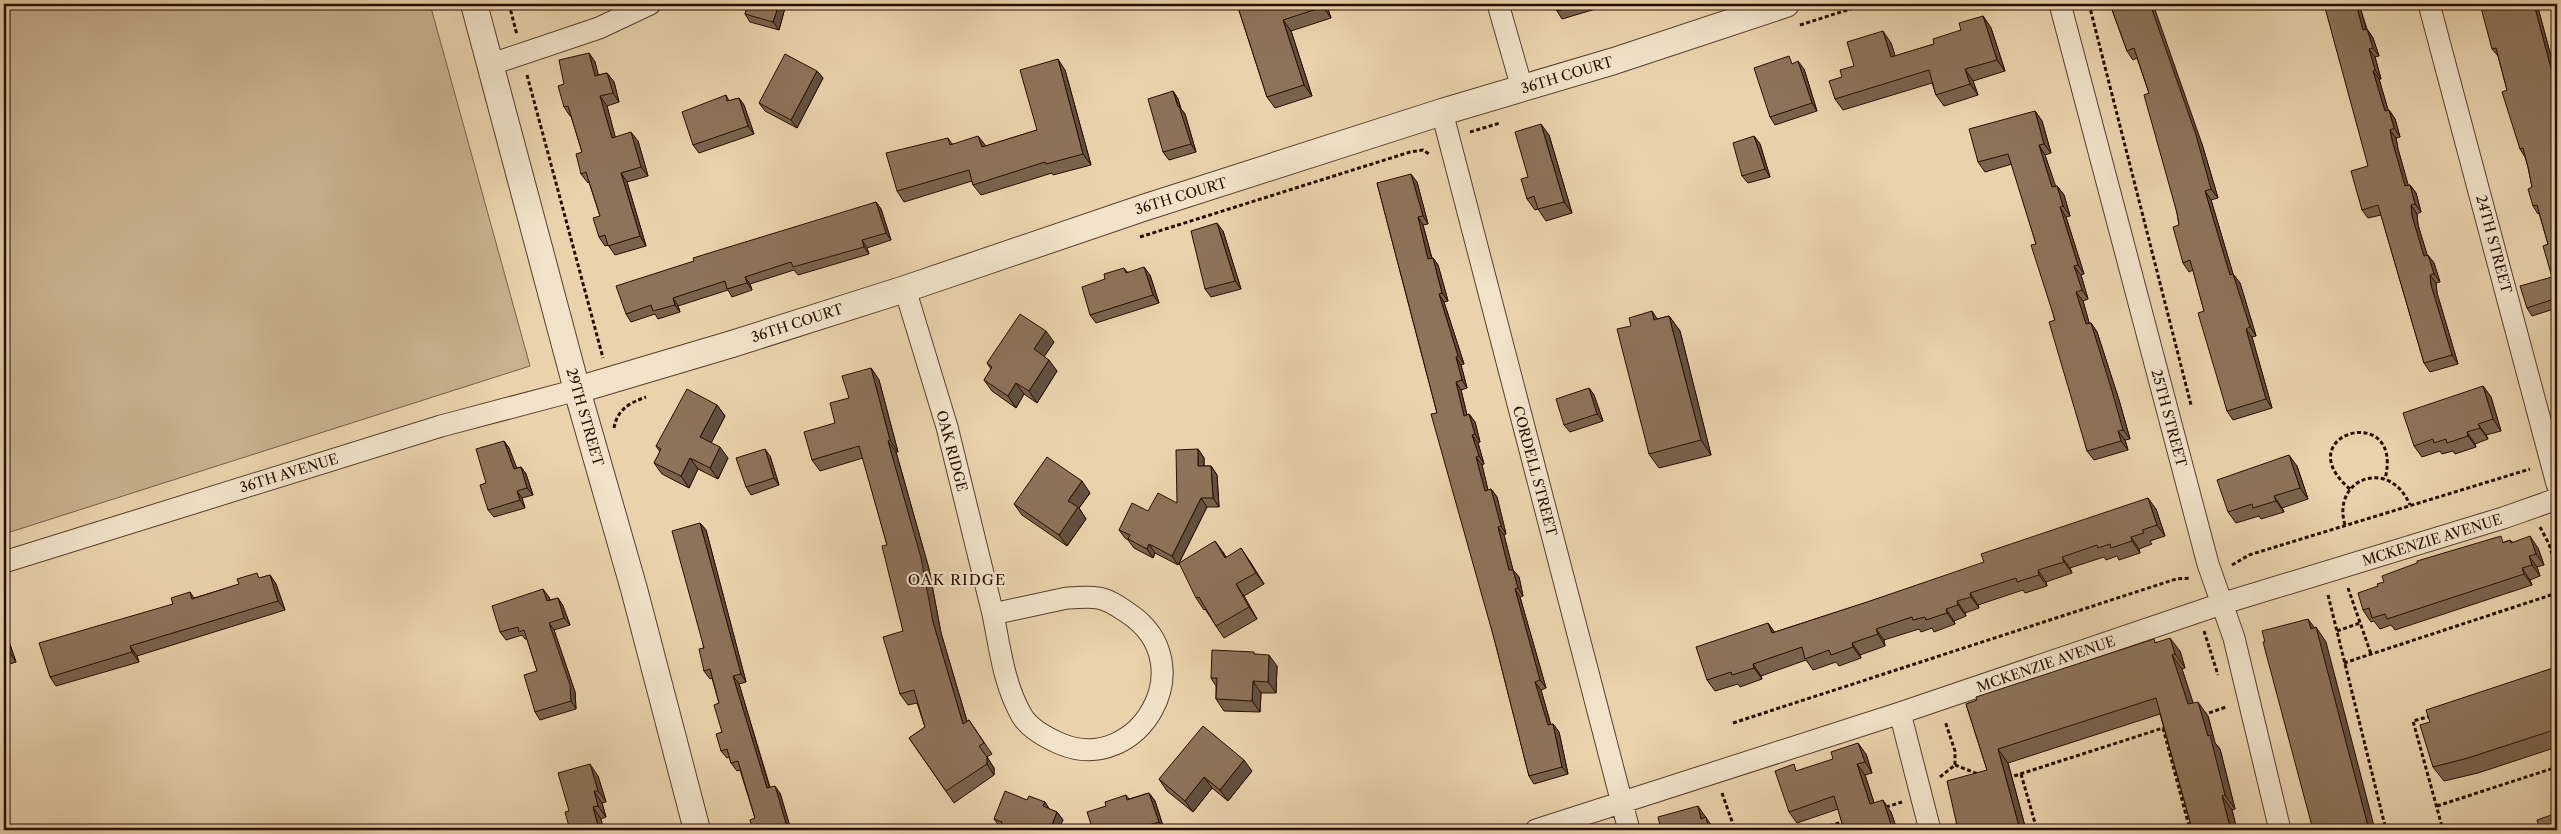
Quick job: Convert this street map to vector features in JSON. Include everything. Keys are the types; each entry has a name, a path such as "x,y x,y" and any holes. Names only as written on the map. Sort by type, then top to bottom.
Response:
{"street":[{"name":"29TH STREET","path":"474,4 577,390 634,588 697,830"},
{"path":"489,65 599,28 642,10 650,4"},
{"path":"1498,4 1522,88"},
{"name":"25TH STREET","path":"2060,4 2210,573 2234,638 2280,830"},
{"name":"24TH STREET","path":"2429,4 2555,475"},
{"name":"36TH COURT","path":"577,390 905,289 1020,248 1442,112 1622,58 1770,6"},
{"name":"CORDELL STREET","path":"1442,112 1629,830"},
{"name":"OAK RIDGE","path":"905,289 947,427 1011,694 1023,718 1044,737 1068,747 1095,748 1121,742 1144,723 1159,700 1164,673 1158,645 1142,622 1119,607 1098,598 1067,598 993,614"},
{"name":"36TH AVENUE","path":"4,562 441,426 577,390"},
{"name":"MCKENZIE AVENUE","path":"1536,830 1900,713 2221,604 2503,518 2557,499"},
{"path":"1900,713 1930,830"}],"path":[{"path":"509,4 619,414"},
{"path":"2089,4 2191,406"},
{"path":"1137,238 1410,152 1423,150 1434,157"},
{"path":"613,433 623,408 647,397"},
{"path":"2350,489 2336,475 2330,463 2333,446 2341,436 2349,432 2367,432 2377,437 2383,444 2388,458 2384,478"},
{"path":"1732,723 2176,579 2210,573 2249,555 2528,468 2540,469 2555,475"},
{"path":"2345,525 2342,506 2350,489 2366,480 2384,478 2401,488 2410,505"},
{"path":"2230,557 2233,564"},
{"path":"2348,588 2371,654"},
{"path":"2344,663 2557,593"},
{"path":"2328,594 2386,830"},
{"path":"2337,632 2360,623"},
{"path":"2199,716 2226,707"},
{"path":"2440,712 2413,721 2443,830"},
{"path":"1944,718 1955,751 1955,765"},
{"path":"2004,779 2172,725"},
{"path":"2163,728 2190,830"},
{"path":"1955,765 1980,774"},
{"path":"1940,776 1955,765"},
{"path":"2437,806 2557,767"},
{"path":"2022,774 2037,830"},
{"path":"1721,790 1735,830"},
{"path":"1877,810 1903,802"},
{"path":"1817,830 1851,819"}],"shaded area":[{"path":"4,4 430,4 530,366 4,534"}],"building":[{"path":"748,4 779,4 773,22 745,14"},
{"path":"1237,4 1322,4 1323,7 1283,20 1304,85 1267,97"},
{"path":"1555,4 1581,4 1557,11"},
{"path":"2110,4 2150,4 2196,135 2211,189 2205,191 2230,275 2233,274 2250,327 2246,329 2266,399 2227,411 2198,313 2204,311 2190,260 2183,263 2173,227 2179,225 2177,213 2144,95 2149,93 2134,48 2127,51"},
{"path":"2324,4 2356,4 2363,30 2367,29 2373,48 2369,49 2375,70 2373,71 2385,111 2389,110 2394,128 2390,130 2392,140 2405,186 2410,185 2415,204 2411,205 2412,216 2424,256 2428,255 2434,274 2430,275 2431,285 2452,355 2424,363 2378,205 2362,210 2351,171 2368,166"},
{"path":"2480,4 2534,4 2557,91 2557,298 2527,308 2520,286 2552,277 2543,246 2548,244 2537,205 2533,206 2528,189 2532,187 2528,167 2523,148 2520,149 2502,92 2507,90 2496,48 2492,49"},
{"path":"1983,16 1997,60 1965,69 1970,84 1936,95 1929,70 1835,99 1829,81 1842,77 1840,70 1854,66 1847,42 1883,31 1891,57 1934,44 1933,39 1961,30 1959,23"},
{"path":"589,53 595,76 607,73 613,93 600,96 612,138 631,132 641,167 621,173 640,236 608,246 605,235 599,237 593,218 600,216 586,172 581,174 576,154 582,152 568,106 564,107 558,86 564,84 559,60"},
{"path":"785,54 817,71 791,120 759,103"},
{"path":"1789,56 1792,64 1798,61 1812,103 1770,117 1754,68"},
{"path":"1058,59 1083,154 1046,164 1045,162 973,185 969,170 897,191 886,153 948,138 950,145 978,136 982,147 1037,130 1020,70"},
{"path":"1173,91 1191,144 1163,152 1148,99"},
{"path":"726,95 727,101 739,98 748,126 693,145 682,112"},
{"path":"2035,111 2044,144 2039,145 2052,187 2057,186 2063,206 2060,207 2078,265 2074,266 2082,290 2076,292 2086,324 2091,323 2123,430 2118,431 2121,441 2087,451 2049,322 2055,320 2031,245 2036,244 2008,154 1978,162 1969,129"},
{"path":"1541,124 1564,202 1538,209 1534,196 1527,199 1521,179 1528,177 1515,132"},
{"path":"1754,136 1765,169 1742,176 1733,143"},
{"path":"1411,174 1423,216 1418,217 1428,259 1433,258 1442,293 1439,294 1458,356 1456,357 1462,380 1456,382 1464,416 1469,414 1475,434 1472,435 1479,456 1476,457 1485,491 1491,489 1501,526 1498,527 1509,570 1513,570 1518,588 1515,589 1540,680 1535,682 1548,725 1553,724 1562,767 1529,776 1495,642 1431,414 1437,413 1377,183"},
{"path":"876,202 886,233 862,240 864,247 793,267 791,262 745,277 747,283 727,289 725,281 673,298 675,305 653,311 651,305 626,314 616,286 694,261 693,258"},
{"path":"1217,223 1235,281 1205,289 1191,231"},
{"path":"1144,267 1153,295 1090,315 1082,287 1105,279 1104,274 1124,268 1126,273"},
{"path":"1652,311 1654,320 1669,316 1701,440 1649,454 1617,329 1631,326 1629,318"},
{"path":"1020,314 1046,331 1034,349 1049,360 1029,391 1016,383 1008,396 984,380 992,367 987,363"},
{"path":"871,368 890,440 888,441 921,558 933,622 963,724 969,720 984,743 979,746 987,757 987,764 946,791 909,738 925,727 914,690 900,694 883,637 903,631 882,546 887,545 859,446 812,460 804,432 835,423 830,403 849,398 842,376"},
{"path":"2483,386 2493,419 2478,424 2480,428 2467,432 2468,436 2447,443 2446,439 2434,443 2433,439 2414,446 2403,413"},
{"path":"1589,388 1597,414 1564,425 1556,399"},
{"path":"687,389 717,405 700,437 720,447 710,468 690,458 681,476 654,463 661,449 656,446"},
{"path":"504,441 514,469 521,467 527,488 517,491 520,500 488,510 480,485 486,483 476,449"},
{"path":"765,449 774,478 746,487 736,458"},
{"path":"1198,449 1198,466 1211,466 1213,498 1201,498 1172,556 1149,544 1147,549 1128,539 1130,535 1119,530 1132,503 1148,511 1158,493 1177,503 1176,450"},
{"path":"2289,455 2300,488 2274,496 2276,501 2253,508 2252,504 2228,512 2217,480"},
{"path":"1047,457 1082,481 1068,501 1078,507 1059,535 1014,504"},
{"path":"2148,498 2157,525 2142,530 2144,533 2131,537 2132,541 2111,548 2110,544 2098,548 2097,545 2062,557 2064,562 2038,570 2039,575 2017,582 2016,578 1970,593 1971,597 1957,601 1958,605 1946,609 1947,613 1926,620 1925,617 1913,620 1912,617 1876,629 1878,634 1852,643 1853,647 1831,655 1829,650 1805,659 1802,647 1753,664 1754,668 1732,675 1731,672 1707,680 1696,647 1768,623 1772,633 1867,602 1984,562 1981,554"},
{"path":"700,523 741,674 733,676 767,788 775,786 788,830 753,830 750,820 755,818 738,761 731,763 727,749 721,751 716,734 722,732 714,705 719,703 710,669 704,671 699,649 704,648 672,531"},
{"path":"2501,536 2503,543 2510,540 2511,543 2530,536 2536,554 2529,556 2532,565 2522,568 2524,574 2387,619 2385,614 2372,618 2369,608 2363,610 2358,593 2384,582 2382,576 2417,563 2417,561"},
{"path":"1215,541 1225,558 1241,548 1256,573 1236,584 1249,607 1216,626 1199,597 1196,598 1179,563"},
{"path":"257,573 259,578 270,575 278,601 130,646 132,652 50,677 39,643 173,604 171,598 190,592 192,599 239,584 237,579"},
{"path":"543,589 547,601 558,598 564,618 549,623 570,685 571,701 535,712 524,675 537,671 524,630 519,632 518,627 500,632 492,606"},
{"path":"2308,619 2311,629 2316,627 2369,830 2313,830 2263,642 2265,642 2262,631"},
{"path":"4,638 8,650 4,652"},
{"path":"2170,638 2175,654 2172,655 2188,704 2198,702 2208,736 2210,735 2225,795 2222,796 2230,827 2233,827 2234,830 2189,830 2192,829 2156,698 1998,749 2020,830 1958,830 1947,781 1987,770 1966,704 1977,700 1976,697 2154,639 2155,643"},
{"path":"1212,650 1254,652 1254,654 1269,655 1268,682 1253,681 1252,701 1216,699 1217,678 1211,678"},
{"path":"2553,668 2557,680 2557,729 2468,758 2433,767 2420,725 2430,722 2426,710"},
{"path":"1203,726 1244,760 1220,790 1204,777 1185,801 1159,779"},
{"path":"1858,743 1865,762 1857,764 1870,804 1883,800 1893,830 1844,830 1834,796 1789,812 1775,771 1794,764 1796,771 1833,759 1831,752"},
{"path":"590,764 598,791 594,791 598,806 593,807 599,830 570,830 565,812 569,811 558,773"},
{"path":"1005,791 1027,800 1029,796 1045,802 1043,806 1057,812 1050,830 1017,830 1001,825 1002,822 994,819"},
{"path":"1149,793 1159,822 1131,830 1093,830 1087,812 1106,806 1105,802 1126,795 1127,800"},
{"path":"1698,806 1701,819 1706,817 1709,830 1661,830 1658,817"},
{"path":"2557,813 2557,830 2540,830 2537,820"}],"district":[{"name":"OAK RIDGE","path":"957,580"}]}
